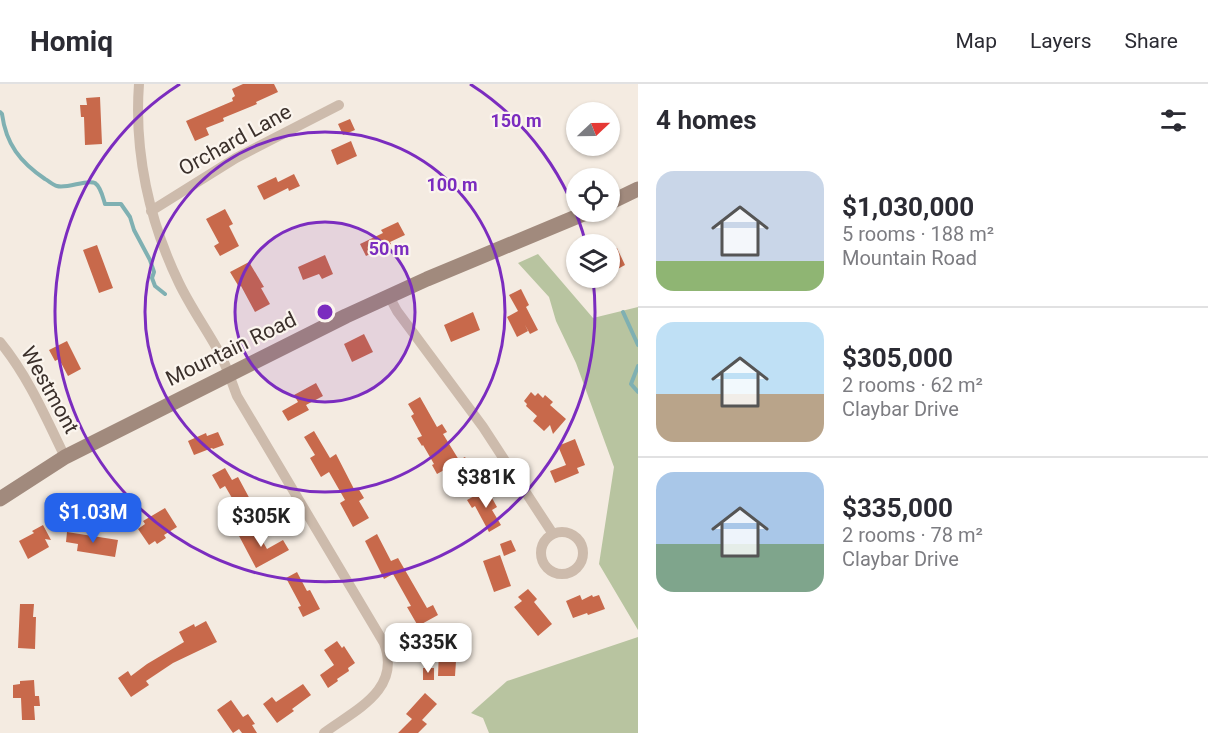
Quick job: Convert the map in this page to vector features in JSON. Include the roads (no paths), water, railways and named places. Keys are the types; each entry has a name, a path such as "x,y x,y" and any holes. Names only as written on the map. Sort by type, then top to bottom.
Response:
{"main road":[{"path":"620,198 638,189"},
{"name":"Mountain Road","path":"0,499 65,457 228,374 389,296 566,221"}],"street":[{"path":"139,84 137,112 140,147 151,211 161,242 176,276 221,356 237,396 384,643 387,653 389,661 387,675 377,693 324,733"},
{"name":"Orchard Lane","path":"151,211 236,158 339,105"},
{"path":"389,296 397,311 483,427 553,534"},
{"name":"Westmont","path":"0,342 17,366 65,457"}],"waterway":[{"path":"0,112 11,143 21,159 36,173 61,187 87,182 95,183 105,204 121,204 130,217 134,230 150,260 155,286 165,294"},
{"path":"623,312 638,345"},
{"path":"638,366 631,384 638,392"}]}
